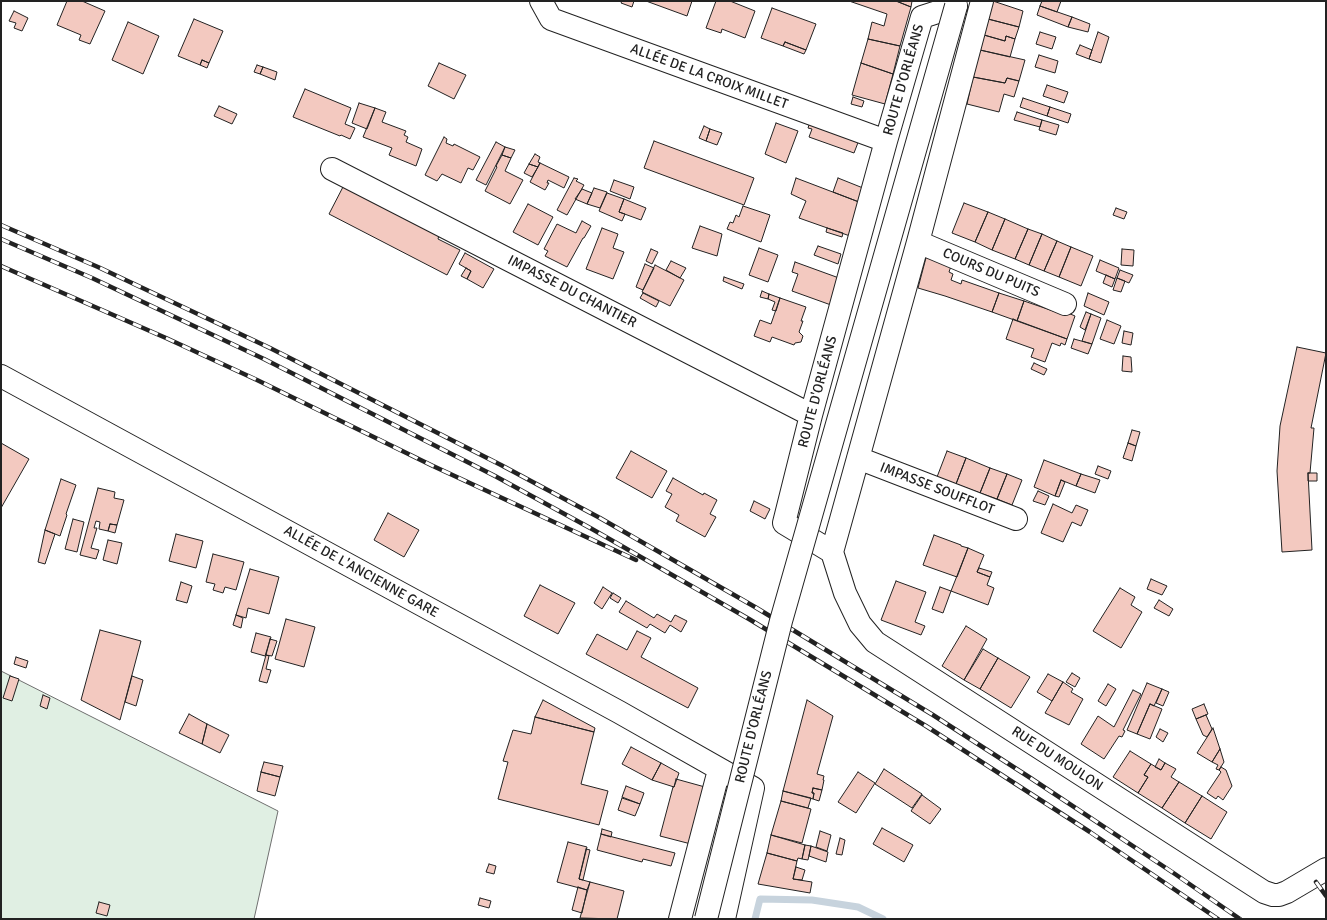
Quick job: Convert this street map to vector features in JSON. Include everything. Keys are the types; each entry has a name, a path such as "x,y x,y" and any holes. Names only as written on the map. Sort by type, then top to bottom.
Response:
{"street":[{"name":"ALLÉE DE LA CROIX MILLET","path":"541,1 551,19 886,141"},
{"path":"832,552 918,242 982,1"},
{"name":"ROUTE D'ORLÉANS","path":"706,919 781,621 956,6 922,17 886,141 811,415 784,523 832,552"},
{"name":"IMPASSE DU CHANTIER","path":"332,169 811,415"},
{"name":"COURS DU PUITS","path":"918,242 1065,304"},
{"name":"ALLÉE DE L'ANCIENNE GARE","path":"1,376 619,712 753,788 724,919"},
{"name":"IMPASSE SOUFFLOT","path":"858,458 1016,519"},
{"name":"RUE DU MOULON","path":"832,552 845,593 860,624 875,642 1264,892 1279,895 1300,885 1326,869"},
{"path":"680,919 719,770"}],"green space":[{"path":"1,671 278,811 254,919 1,919"}],"building":[{"path":"67,1 82,1 105,11 90,44 79,40 81,35 57,25"},
{"path":"622,1 634,1 632,7 621,3"},
{"path":"646,1 692,1 687,16"},
{"path":"716,1 730,1 755,11 745,38 722,29 721,33 706,28"},
{"path":"849,1 896,1 911,7 900,46 868,39 872,22 884,26 887,14"},
{"path":"896,1 912,1 911,7"},
{"path":"993,1 1023,11 1019,27 988,19"},
{"path":"1042,1 1061,1 1057,12 1040,6"},
{"path":"1040,6 1072,17 1068,27 1037,15"},
{"path":"772,8 816,24 806,50 785,42 783,46 761,38"},
{"path":"14,11 28,18 22,31 14,28 16,23 9,21"},
{"path":"1072,17 1090,24 1088,32 1068,27"},
{"path":"194,19 223,31 209,63 202,60 200,65 178,56"},
{"path":"988,19 1019,27 1015,39 1006,36 1005,41 984,35"},
{"path":"128,22 159,36 143,74 112,60"},
{"path":"1040,32 1056,37 1052,49 1036,44"},
{"path":"1098,32 1109,37 1101,63 1089,59"},
{"path":"984,35 1005,41 1006,36 1015,39 1010,57 980,50"},
{"path":"868,39 900,46 893,74 861,63"},
{"path":"785,42 806,50 804,54 783,46"},
{"path":"1080,45 1092,50 1089,59 1076,54"},
{"path":"980,50 1025,60 1019,81 1007,78 1005,83 973,77"},
{"path":"1039,55 1058,61 1055,73 1035,67"},
{"path":"202,60 209,63 207,68 200,65"},
{"path":"439,63 466,75 454,99 428,86"},
{"path":"861,63 893,74 885,104 852,95"},
{"path":"257,65 263,67 260,74 254,72"},
{"path":"263,67 277,72 275,80 260,74"},
{"path":"973,77 1005,83 1007,78 1019,81 1014,97 1004,94 999,112 967,104"},
{"path":"1047,85 1068,92 1064,103 1043,96"},
{"path":"305,89 351,108 345,124 355,128 350,139 293,117"},
{"path":"853,97 864,101 862,107 851,104"},
{"path":"1023,98 1050,107 1047,116 1020,107"},
{"path":"359,103 375,108 367,129 352,123"},
{"path":"219,106 237,114 232,124 214,116"},
{"path":"1050,107 1071,114 1068,123 1047,116"},
{"path":"375,108 386,112 382,122 406,131 404,135 408,137 406,142 422,149 416,166 389,155 392,148 363,137"},
{"path":"1017,112 1042,120 1040,127 1014,120"},
{"path":"1042,120 1059,125 1056,135 1039,130"},
{"path":"810,122 859,140 854,153 809,137 812,129 808,128"},
{"path":"776,123 798,131 786,163 765,154"},
{"path":"704,126 710,129 706,141 699,138"},
{"path":"710,129 722,133 717,145 706,141"},
{"path":"444,137 447,139 446,143 453,146 454,144 480,157 473,170 468,168 461,183 442,174 437,181 425,175"},
{"path":"654,141 754,178 744,205 644,168"},
{"path":"496,142 505,147 486,185 476,180"},
{"path":"505,147 515,150 511,158 502,155"},
{"path":"535,154 540,157 538,167 529,164"},
{"path":"502,155 511,158 505,171 523,180 510,204 485,191"},
{"path":"540,163 569,177 564,188 548,180 547,183 549,183 545,190 530,182"},
{"path":"529,164 538,167 532,177 524,173"},
{"path":"574,178 578,179 576,181 584,185 567,215 557,210"},
{"path":"796,178 859,202 850,236 799,218 806,201 791,194"},
{"path":"838,178 863,188 859,202 833,192"},
{"path":"614,180 634,187 630,199 610,191"},
{"path":"344,185 439,235 438,239 460,250 447,275 329,214"},
{"path":"594,188 607,192 600,208 587,204"},
{"path":"582,189 592,193 587,204 575,199"},
{"path":"607,193 624,199 619,212 625,214 622,221 599,211"},
{"path":"624,199 646,208 641,220 619,212"},
{"path":"964,203 988,212 975,242 952,233"},
{"path":"528,204 553,217 538,245 513,232"},
{"path":"743,206 770,215 761,242 727,229 730,222 733,223 736,215 739,217"},
{"path":"1116,208 1127,212 1124,219 1113,215"},
{"path":"988,212 1005,219 992,250 975,242"},
{"path":"1005,219 1028,229 1015,259 992,250"},
{"path":"582,221 591,226 567,267 545,256 548,251 544,249 557,224 576,233"},
{"path":"700,226 722,234 717,256 692,248"},
{"path":"602,228 618,234 613,248 624,252 613,279 586,269"},
{"path":"827,228 843,233 842,237 826,232"},
{"path":"1028,229 1042,234 1029,265 1015,259"},
{"path":"1042,234 1057,241 1044,271 1029,265"},
{"path":"1057,241 1071,247 1059,277 1044,271"},
{"path":"818,246 841,254 838,264 814,255"},
{"path":"1071,247 1093,256 1081,286 1059,277"},
{"path":"759,248 778,255 768,282 749,275"},
{"path":"651,249 658,252 652,264 646,261"},
{"path":"1122,249 1134,250 1133,266 1121,265"},
{"path":"465,253 494,269 483,288 467,279 471,271 459,264"},
{"path":"927,254 952,263 949,272 953,274 951,280 961,284 962,280 999,293 992,312 918,288"},
{"path":"1100,260 1119,268 1115,279 1096,271"},
{"path":"671,261 686,268 680,278 666,270"},
{"path":"795,262 839,278 831,305 792,291 798,274 792,272"},
{"path":"645,264 654,268 643,290 636,287"},
{"path":"655,265 684,280 670,306 642,292"},
{"path":"466,268 471,271 467,279 461,276"},
{"path":"1120,270 1133,275 1129,283 1117,278"},
{"path":"1106,275 1115,279 1112,287 1103,283"},
{"path":"724,277 744,284 742,289 723,281"},
{"path":"1117,278 1125,281 1121,292 1113,290"},
{"path":"762,291 769,294 768,299 760,297"},
{"path":"643,293 659,301 656,307 640,298"},
{"path":"999,293 1024,301 1017,321 992,312"},
{"path":"1088,293 1109,302 1104,315 1084,306"},
{"path":"769,294 780,298 776,311 772,310 775,302 768,299"},
{"path":"780,298 806,307 799,332 803,336 801,342 795,343 794,345 772,337 770,342 754,336 760,320 771,324"},
{"path":"1024,301 1065,315 1066,312 1075,316 1067,339 1017,321"},
{"path":"1086,312 1091,314 1085,330 1080,327"},
{"path":"1091,314 1101,318 1092,344 1082,341"},
{"path":"1013,319 1067,339 1065,345 1061,343 1060,346 1052,343 1045,362 1031,357 1034,349 1006,339"},
{"path":"1107,320 1121,326 1114,344 1100,339"},
{"path":"1124,331 1133,333 1131,345 1122,343"},
{"path":"1074,339 1092,344 1088,354 1071,348"},
{"path":"1297,347 1326,353 1311,428 1314,428 1310,473 1308,473 1312,550 1282,552 1277,471 1280,426"},
{"path":"1123,356 1131,357 1132,372 1122,371"},
{"path":"1034,363 1047,369 1044,375 1031,369"},
{"path":"1132,430 1140,432 1136,446 1128,443"},
{"path":"1,443 29,459 1,508"},
{"path":"1128,443 1136,446 1132,461 1123,458"},
{"path":"631,451 667,471 652,498 616,478"},
{"path":"947,451 966,458 956,484 937,477"},
{"path":"966,458 990,468 980,493 956,484"},
{"path":"1044,460 1081,474 1076,486 1061,480 1055,496 1034,487"},
{"path":"1098,466 1111,471 1108,479 1095,474"},
{"path":"990,468 1007,474 997,499 980,493"},
{"path":"1308,473 1317,473 1317,481 1308,481"},
{"path":"1007,474 1022,480 1012,505 997,499"},
{"path":"1081,474 1100,480 1095,493 1076,486"},
{"path":"673,478 703,495 704,493 717,500 710,514 716,517 705,537 676,521 679,515 665,507 672,494 666,491"},
{"path":"61,479 76,485 60,536 45,530"},
{"path":"1061,480 1065,482 1059,497 1055,496"},
{"path":"98,488 115,492 114,498 124,500 117,525 110,524 108,531 99,529 100,522 96,521 94,528 97,528 91,548 99,550 96,559 80,555"},
{"path":"1038,491 1049,496 1045,505 1033,501"},
{"path":"754,501 770,509 765,519 750,511"},
{"path":"1053,504 1072,513 1076,505 1088,510 1081,526 1072,522 1063,542 1041,533"},
{"path":"388,513 419,530 404,557 374,540"},
{"path":"73,519 84,522 77,552 65,549"},
{"path":"110,524 117,525 115,533 108,531"},
{"path":"45,530 55,534 45,564 38,562"},
{"path":"176,534 203,541 196,568 169,561"},
{"path":"934,535 968,548 957,577 923,565"},
{"path":"108,540 122,543 117,564 103,560"},
{"path":"968,548 984,555 977,572 990,577 987,585 994,588 988,605 951,591"},
{"path":"213,554 244,562 236,590 225,587 223,593 213,590 215,584 206,582"},
{"path":"979,568 992,572 990,577 977,572"},
{"path":"250,569 279,577 269,614 248,608 246,618 236,615"},
{"path":"1151,579 1167,586 1162,595 1147,589"},
{"path":"896,581 926,592 915,622 925,626 921,635 881,620"},
{"path":"181,582 192,586 187,603 176,600"},
{"path":"540,585 575,603 558,634 524,616"},
{"path":"603,587 612,593 602,609 594,603"},
{"path":"940,587 951,591 943,613 932,609"},
{"path":"1120,588 1135,597 1131,605 1142,612 1121,648 1093,631"},
{"path":"613,593 621,598 618,603 610,598"},
{"path":"1159,600 1173,609 1169,616 1154,608"},
{"path":"626,601 654,618 657,614 671,622 675,615 687,621 681,632 670,625 665,633 650,624 647,628 619,612"},
{"path":"236,615 243,618 241,628 233,625"},
{"path":"286,619 315,627 304,667 275,659"},
{"path":"966,626 987,639 964,680 942,666"},
{"path":"100,630 141,641 120,720 81,700"},
{"path":"637,631 651,638 641,657 698,688 688,708 586,654 597,634 627,650"},
{"path":"256,633 271,637 265,656 251,652"},
{"path":"270,639 277,641 272,656 266,655"},
{"path":"983,649 998,658 980,689 964,680"},
{"path":"266,655 269,656 266,669 271,670 267,683 259,681"},
{"path":"16,657 28,661 26,668 14,664"},
{"path":"998,658 1030,677 1011,708 980,689"},
{"path":"1072,673 1080,678 1075,687 1066,682"},
{"path":"1048,674 1063,682 1052,701 1037,692"},
{"path":"10,676 19,679 12,701 3,698"},
{"path":"132,676 143,680 136,706 125,702"},
{"path":"1063,682 1073,689 1071,692 1083,699 1069,725 1045,713"},
{"path":"1147,683 1162,689 1154,706 1150,704 1137,734 1127,730"},
{"path":"1108,684 1116,689 1106,706 1098,701"},
{"path":"1162,689 1169,692 1163,706 1156,703"},
{"path":"1133,690 1141,694 1123,730 1125,731 1122,737 1119,736 1104,759 1081,744 1098,716 1114,727"},
{"path":"43,695 50,698 47,709 40,706"},
{"path":"543,700 595,728 594,732 535,717"},
{"path":"807,700 833,716 817,774 824,776 822,790 813,788 813,799 783,791"},
{"path":"1150,704 1162,709 1150,739 1137,734"},
{"path":"1204,704 1208,714 1196,719 1192,709"},
{"path":"189,714 207,724 202,744 179,733"},
{"path":"1206,715 1212,729 1207,737 1203,735 1196,719"},
{"path":"535,717 594,732 581,784 608,791 599,825 498,799 508,762 503,761 513,730 531,734"},
{"path":"207,724 229,735 220,753 202,744"},
{"path":"1213,728 1220,749 1212,762 1197,753"},
{"path":"1160,729 1168,733 1163,742 1156,737"},
{"path":"631,747 661,763 652,780 622,764"},
{"path":"1220,749 1224,762 1219,770 1216,769 1218,765 1212,762"},
{"path":"1130,751 1151,764 1144,775 1148,777 1138,793 1113,777"},
{"path":"1159,759 1165,763 1161,770 1155,767"},
{"path":"264,762 283,766 280,777 261,772"},
{"path":"661,763 679,773 674,787 652,780"},
{"path":"1165,763 1176,769 1171,777 1179,782 1162,808 1138,793 1148,777 1144,775 1151,764 1161,770"},
{"path":"1221,767 1226,770 1232,786 1223,800 1218,796 1216,799 1207,793 1221,772 1219,770"},
{"path":"884,769 922,794 912,808 875,784"},
{"path":"261,772 280,777 275,796 257,791"},
{"path":"858,772 875,783 856,813 838,802"},
{"path":"676,779 705,787 691,844 660,836"},
{"path":"1179,782 1202,796 1185,823 1162,808"},
{"path":"626,786 644,793 640,804 622,797"},
{"path":"813,788 822,790 819,801 813,799"},
{"path":"783,791 811,798 808,808 781,801"},
{"path":"922,795 941,809 930,824 911,811"},
{"path":"1202,796 1227,812 1211,839 1185,823"},
{"path":"622,798 640,804 635,816 618,810"},
{"path":"781,801 811,809 802,843 771,835"},
{"path":"882,828 913,845 904,862 873,844"},
{"path":"602,829 612,832 611,837 601,834"},
{"path":"820,831 831,835 827,851 816,847"},
{"path":"601,834 675,853 671,866 643,859 642,862 597,850"},
{"path":"771,835 805,845 802,859 798,858 797,861 767,853"},
{"path":"840,838 845,840 842,855 836,854"},
{"path":"568,842 587,847 579,879 590,882 587,890 557,882"},
{"path":"805,845 811,846 808,860 802,859"},
{"path":"811,846 828,852 826,862 809,856"},
{"path":"586,849 590,850 583,880 579,879"},
{"path":"767,853 797,861 793,879 812,882 810,893 758,884"},
{"path":"489,864 496,866 494,874 486,872"},
{"path":"796,867 805,870 802,880 793,879"},
{"path":"590,882 624,891 617,919 580,918"},
{"path":"578,887 587,890 582,913 572,910"},
{"path":"480,898 491,901 489,908 478,905"},
{"path":"99,902 110,905 107,916 96,913"}],"waterway":[{"path":"755,919 760,899 812,900 858,907 883,919"}],"railway":[{"path":"1,225 98,267 270,348 501,465 600,518 755,607 933,715 1175,874 1240,919"},
{"path":"1,239 92,278 264,359 495,476 592,529 749,619 926,726 1090,832 1218,919"},
{"path":"1,266 166,338 257,380 433,466 636,560"},
{"path":"1316,882 1326,896"}]}
